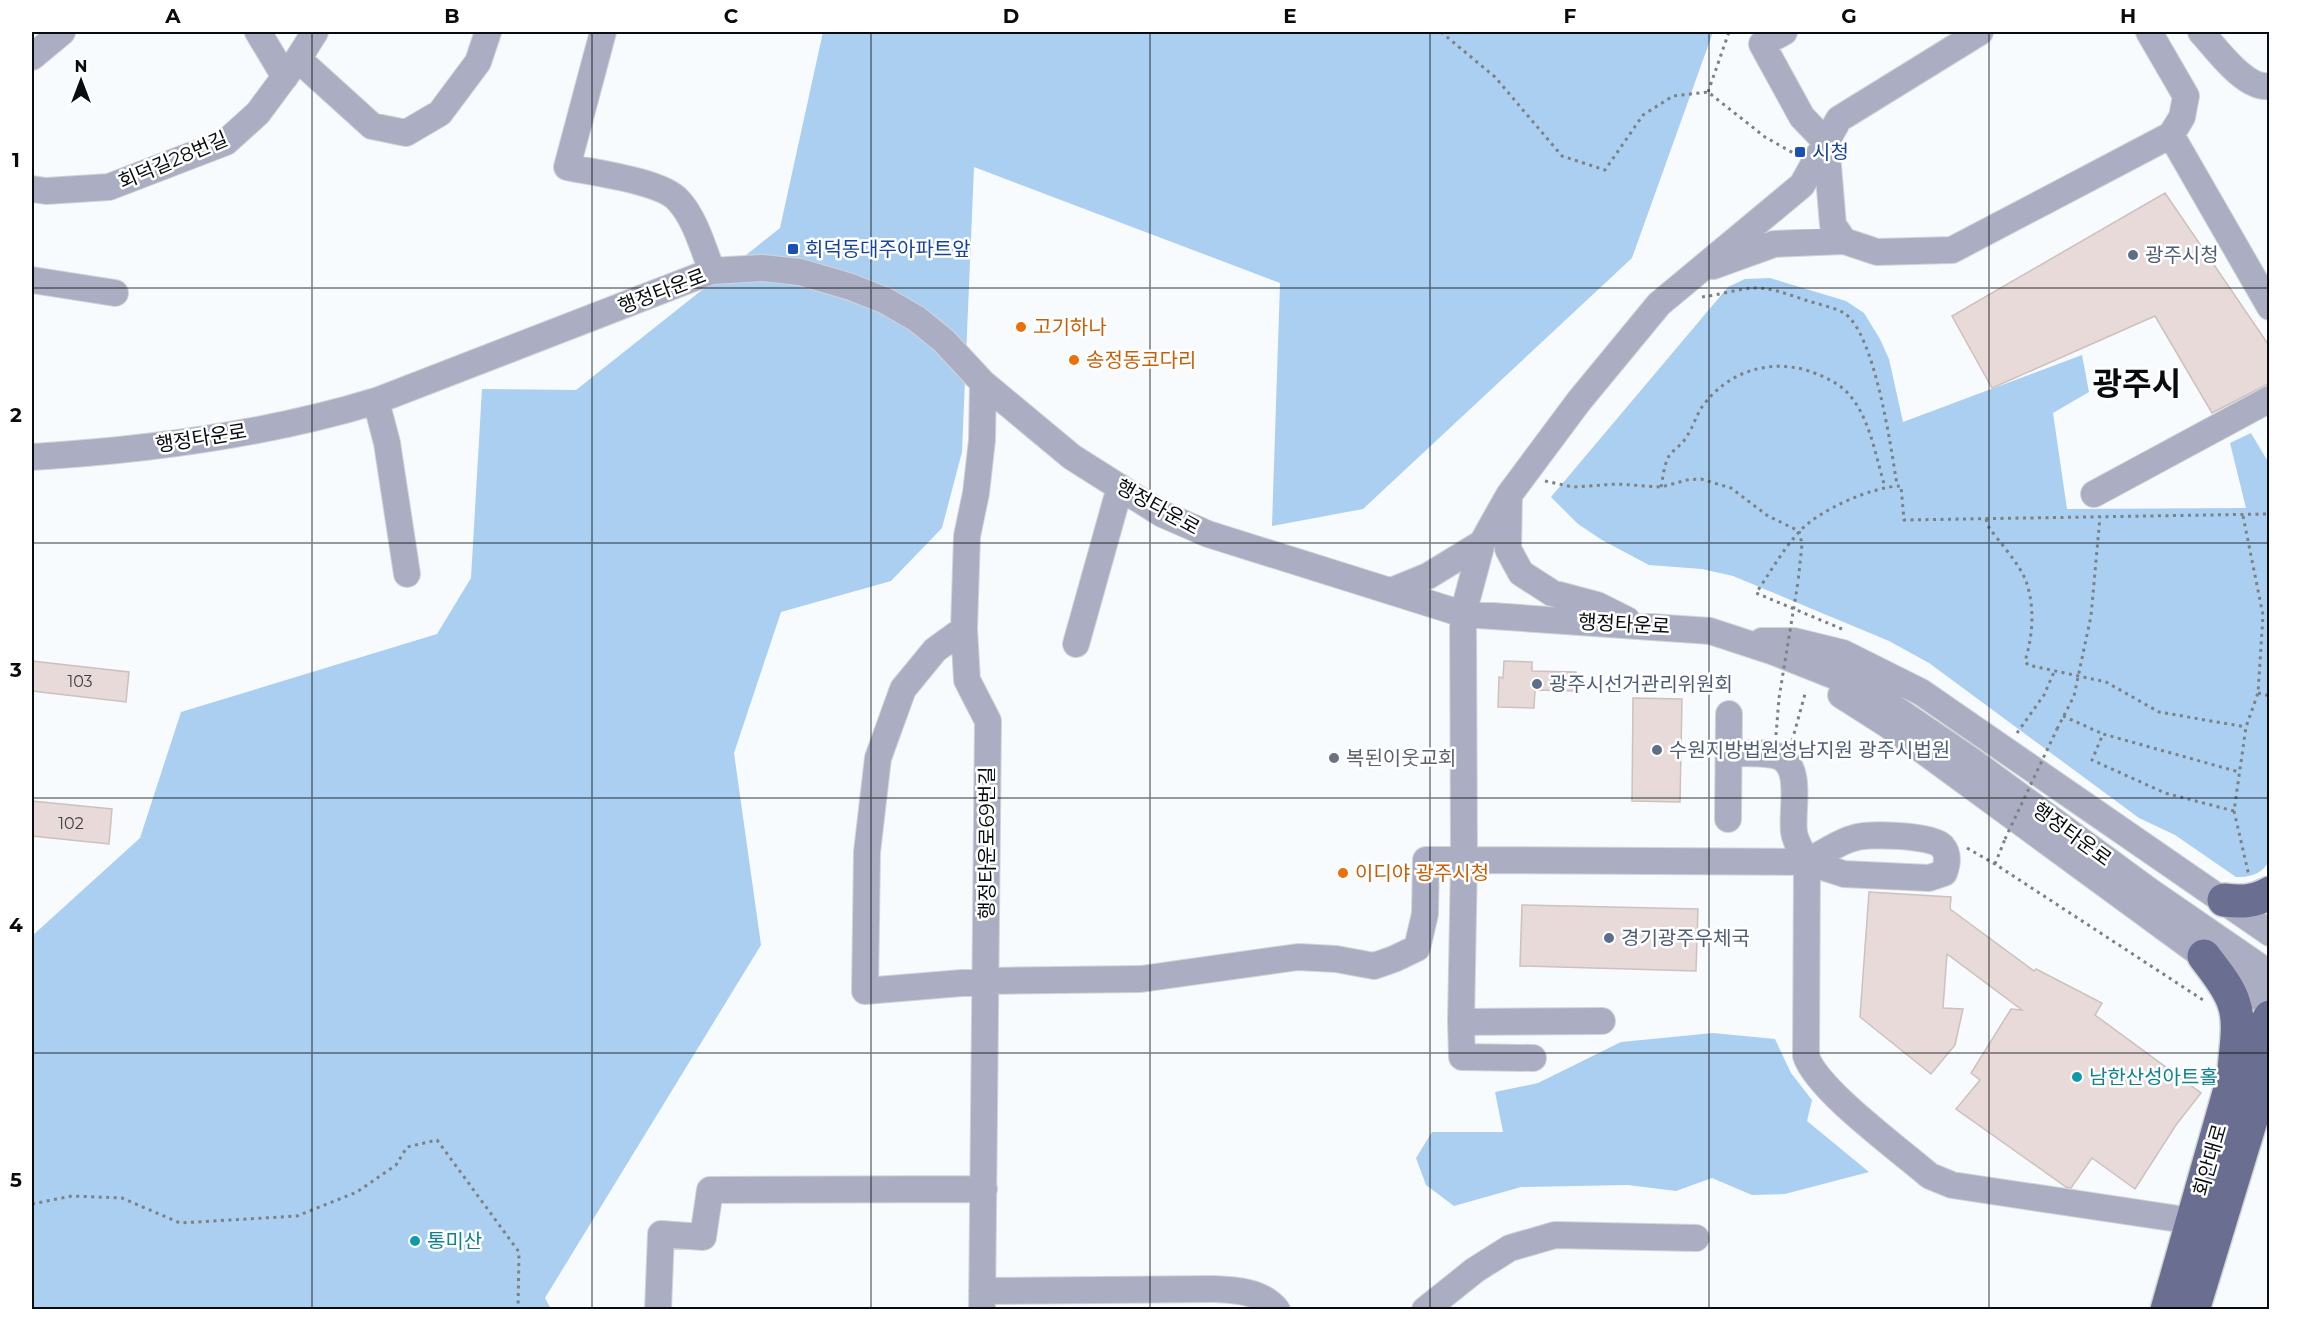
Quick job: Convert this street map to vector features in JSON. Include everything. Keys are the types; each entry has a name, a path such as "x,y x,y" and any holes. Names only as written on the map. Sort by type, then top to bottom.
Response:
{"main road":[{"path":"2224,900 2246,903 2264,896"},
{"path":"2217,951 2223,982 2234,1004 2236,1028 2234,1075"},
{"name":"회안대로","path":"2167,1310 2234,1075 2270,1017"},
{"name":"회안대로","path":"2193,1310 2266,1071 2270,1045"},
{"path":"2209,1310 2270,1123"}],"street":[{"path":"32,57 62,32"},
{"path":"258,32 291,68 345,104 372,126 406,133 440,113 478,62 489,32"},
{"path":"291,68 305,32"},
{"name":"회덕길28번길","path":"32,189 46,191 109,187 226,142 258,113 315,32"},
{"path":"603,32 567,167 657,186 677,198 688,214 712,271"},
{"path":"1784,32 1762,44 1802,117 1826,142 1833,225 1844,241"},
{"path":"1533,1058 1462,1057 1463,614 1482,543 1516,485 1579,401 1659,304 1802,185 1839,120 1980,32"},
{"path":"1696,272 1774,244 1844,241 1877,252 1952,250 2171,135 2182,117 2186,96 2149,32"},
{"path":"2201,32 2240,75 2262,87 2270,86"},
{"path":"2171,135 2270,307"},
{"name":"행정타운로","path":"32,457 113,451 269,428 324,417 376,402 712,271 762,268 800,272 851,287 886,301 917,319 944,340 983,383 1072,457 1162,514 1208,534 1463,614 1710,631 1744,641"},
{"path":"32,280 115,293"},
{"name":"행정타운로69번길","path":"982,1300 988,721 966,680 964,629 966,536 976,493 982,440 983,383"},
{"path":"2097,506 2270,399"},
{"path":"376,402 387,442 407,574"},
{"path":"1516,485 1508,549 1521,573 1552,593 1597,605 1638,626"},
{"path":"1076,644 1120,487"},
{"path":"1391,591 1428,576 1482,543"},
{"path":"964,629 934,650 903,689 879,758 867,852 865,991 986,981 1141,979 1298,957 1336,959 1374,966 1417,948 1425,914 1426,860 1871,861 1930,864"},
{"path":"1744,641 1794,641 1818,645 1864,662 1921,692 2270,933"},
{"path":"1744,641 1811,677 1888,725 2217,951 2270,974"},
{"path":"1728,819 1730,714"},
{"path":"1729,753 1774,755 1783,758 1791,766 1794,776 1794,834 1808,862 1806,1056 1809,1066 1830,1091 1930,1176 1952,1185 2192,1221"},
{"path":"2217,951 2270,1005"},
{"path":"1461,1022 1602,1021"},
{"path":"658,1310 661,1234 703,1237 710,1190 984,1189"},
{"path":"1425,1310 1475,1270 1510,1248 1555,1234 1696,1238"},
{"path":"982,1300 1213,1289 1242,1291 1272,1303 1277,1310"}],"path":[{"path":"1441,32 1495,77 1562,156 1605,170 1643,115 1673,96 1708,92 1765,137 1814,164"},
{"path":"1708,92 1729,32"},
{"path":"1659,304 1749,288 1764,288 1844,313 1861,334 1867,350 1881,401 1897,486"},
{"path":"1661,487 1670,454 1686,438 1700,409 1710,397 1722,386 1747,370 1789,366 1832,380 1851,396 1869,433 1885,488"},
{"path":"1516,485 1573,488 1617,484 1661,487 1701,479 1731,488 1768,516 1799,531"},
{"path":"1756,593 1799,531 1845,502 1897,486 1902,486 1904,520 1986,519 2097,506 2243,516 2270,514"},
{"path":"1995,864 2074,696 2091,616 2097,506"},
{"path":"2243,516 2262,615 2258,693 2246,727 2234,811 2250,884 2264,896"},
{"path":"1986,519 1988,526 2026,580 2033,625 2025,661 2031,667 2106,682 2159,712 2246,727"},
{"path":"1775,742 1779,698 1798,582 1802,544 1799,531"},
{"path":"2016,734 2044,695 2054,671"},
{"path":"2258,693 2270,696"},
{"path":"1790,748 1805,694"},
{"path":"2063,716 2103,734 2240,772"},
{"path":"2103,734 2092,760 2165,793 2234,811"},
{"path":"1958,843 1995,864 2203,1000"},
{"path":"32,1204 72,1196 122,1198 180,1223 297,1216 357,1192 396,1166 407,1147 437,1140 519,1252 518,1310"}],"shaded area":[{"path":"823,32 1713,32 1632,258 1363,509 1272,526 1280,283 974,167 962,452 942,528 891,581 781,612 734,753 761,945 545,1298 551,1309 32,1309 32,936 140,838 181,712 437,634 471,578 482,389 576,390 780,228"},
{"path":"1770,278 1846,301 1864,313 1889,359 1903,422 2082,355 2089,392 2053,413 2067,509 2246,508 2230,443 2251,433 2270,465 2270,859 2264,868 2246,877 2236,877 2175,835 2139,818 1929,663 1889,641 1733,576 1702,569 1649,565 1602,540 1578,524 1551,497 1728,287 1745,279"},
{"path":"1713,1033 1775,1039 1791,1073 1812,1100 1807,1121 1869,1172 1785,1194 1752,1195 1712,1178 1676,1191 1628,1185 1521,1187 1454,1206 1426,1185 1416,1158 1432,1132 1503,1132 1495,1092 1538,1083 1621,1042"}],"building":[{"name":"광주시청","path":"2165,193 2270,347 2270,383 2212,413 2155,316 1992,388 1952,316"},
{"path":"32,661 129,672 126,702 32,691"},
{"name":"광주시선거관리위원회","path":"1504,661 1532,662 1532,671 1576,672 1576,691 1535,690 1534,708 1498,707 1499,677 1503,678"},
{"name":"수원지방법원성남지원 광주시법원","path":"1633,698 1682,699 1680,802 1632,801"},
{"path":"32,801 112,809 109,844 32,836"},
{"name":"남한산성아트홀","path":"1869,892 1951,897 1950,909 2034,971 2036,969 2102,1003 2095,1015 2201,1093 2176,1125 2135,1189 2092,1158 2071,1188 2066,1187 1956,1109 1980,1080 1971,1073 2011,1009 2022,1010 1947,954 1943,1008 1963,1009 1955,1045 1931,1074 1860,1017"},
{"name":"경기광주우체국","path":"1522,905 1698,909 1696,971 1520,966"}],"place":[{"name":"시청","path":"1800,152"},
{"name":"회덕동대주아파트앞","path":"793,249"},
{"name":"광주시청","path":"2133,255"},
{"name":"고기하나","path":"1021,327"},
{"name":"송정동코다리","path":"1074,360"},
{"name":"광주시선거관리위원회","path":"1537,684"},
{"name":"수원지방법원성남지원 광주시법원","path":"1657,750"},
{"name":"복된이웃교회","path":"1334,758"},
{"name":"이디야 광주시청","path":"1343,873"},
{"name":"경기광주우체국","path":"1609,938"},
{"name":"남한산성아트홀","path":"2077,1077"},
{"name":"통미산","path":"415,1241"}],"district":[{"name":"광주시","path":"2137,384"}]}
